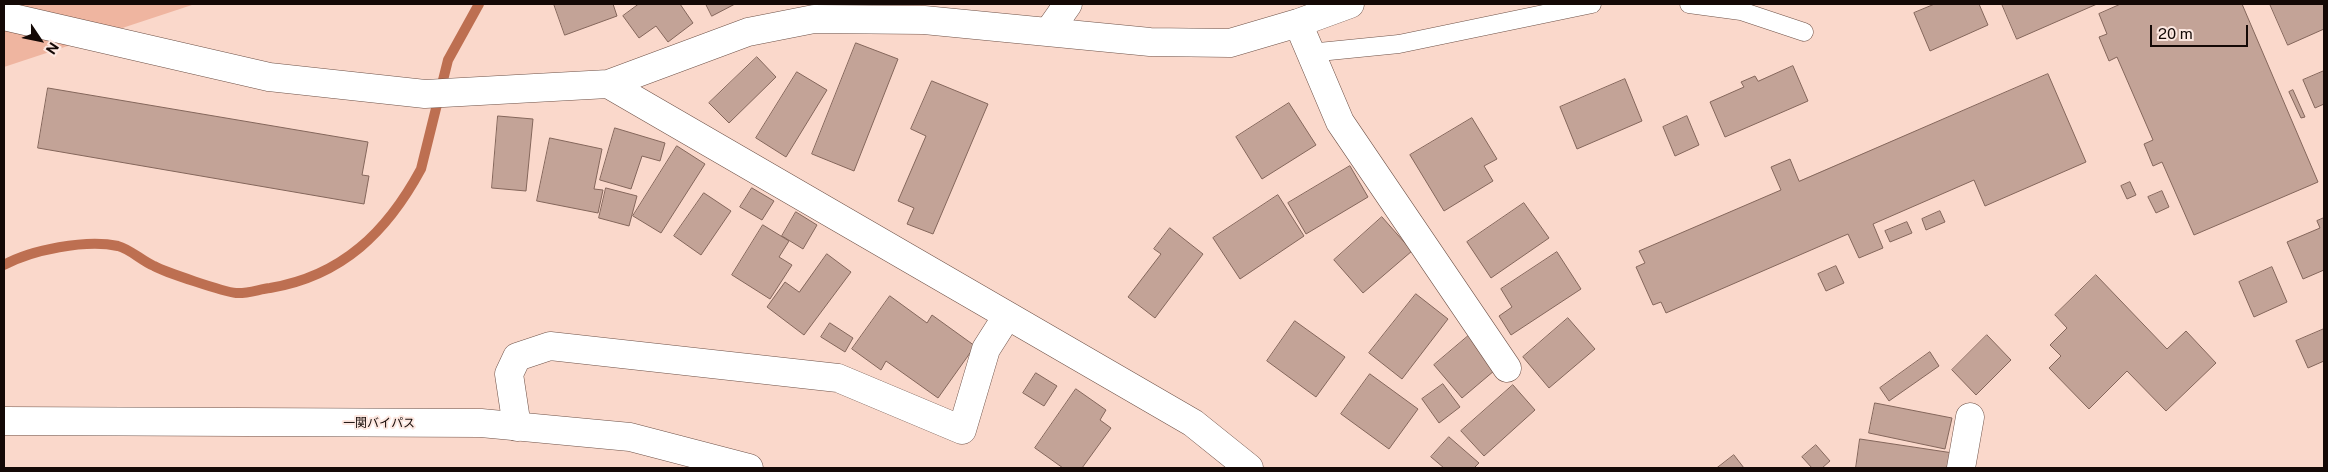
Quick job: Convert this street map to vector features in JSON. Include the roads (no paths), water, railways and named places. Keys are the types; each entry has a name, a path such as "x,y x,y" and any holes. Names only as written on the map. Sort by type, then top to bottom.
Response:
{"main road":[{"path":"1049,31 1068,4"},
{"path":"4,16 268,78 424,94 608,84 748,32 814,19 924,20 1150,42 1230,43 1298,23 1350,4"},
{"path":"1298,23 1309,53 1340,122 1507,368"},
{"path":"608,84 1193,423 1249,468"},
{"path":"516,427 509,374 517,357 550,346 838,378 962,430 986,349 1007,316"},
{"path":"1961,468 1970,417"},
{"name":"一関バイパス","path":"4,421 481,423 630,437 749,468"}],"lane":[{"path":"1309,53 1399,44 1592,4"},
{"path":"1689,4 1741,11 1804,32"}],"waterway":[{"path":"4,265 29,255 59,247 105,244 118,246 160,269 182,277 229,292 240,293 296,282 340,262 360,248 377,231 408,192 421,169 448,60 479,4"}]}
